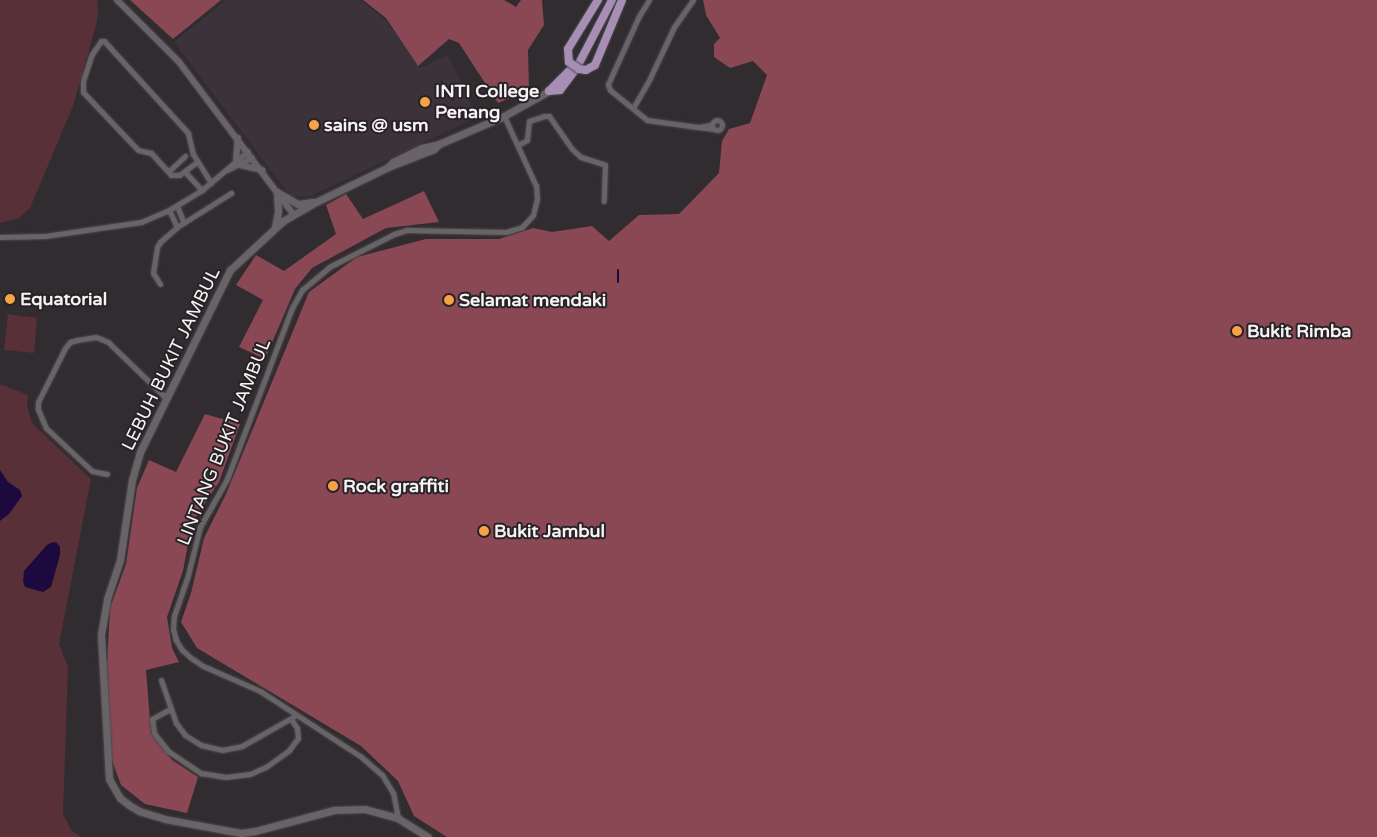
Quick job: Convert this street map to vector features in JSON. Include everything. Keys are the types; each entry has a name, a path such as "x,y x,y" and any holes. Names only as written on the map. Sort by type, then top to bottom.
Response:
{"main road":[{"path":"598,0 568,49 569,62 579,69 586,70 595,65 622,0"},
{"name":"LEBUH BUKIT JAMBUL","path":"428,837 398,818 376,810 344,808 241,833 150,815 129,805 113,789 107,762 102,682 101,634 103,614 120,560 136,466 165,397 230,270 275,227 316,202 388,168 401,158 504,116 549,91 566,76 574,64 607,0"},
{"name":"LEBUH BUKIT JAMBUL","path":"549,91 560,90 567,82 612,0"},
{"path":"277,192 298,204 316,202"},
{"path":"275,227 278,211 277,192"}],"street":[{"path":"117,0 179,62 294,215"},
{"path":"649,0 639,16 608,84 610,90 644,118 652,121 713,127"},
{"path":"633,108 650,78 674,27 693,0"},
{"path":"196,162 185,172 179,175 171,175 151,153 138,150 83,92 83,81 92,54 101,41 104,41 188,133 196,162 211,183"},
{"name":"LINTANG BUKIT JAMBUL","path":"398,818 393,793 382,775 360,756 294,717 260,691 203,666 182,650 176,640 173,629 174,616 187,579 200,527 227,479 292,308 302,290 328,267 394,234 407,230 506,232 522,227 533,215 537,192 518,144 504,116"},
{"path":"518,144 527,140 529,121 549,116 572,149 581,157 605,165 604,201"},
{"path":"238,138 238,163"},
{"path":"0,236 45,236 119,227 141,222 177,206 250,154"},
{"path":"169,171 185,156"},
{"path":"238,163 262,170"},
{"path":"185,172 202,190"},
{"path":"160,284 153,273 157,247 178,227 230,193"},
{"path":"177,206 184,223"},
{"path":"169,210 178,227"},
{"path":"107,474 92,471 46,428 38,410 38,402 64,348 70,342 96,337 108,342 165,397"},
{"path":"162,680 176,723 185,735 200,745 222,750 242,746 294,717 298,738 289,750 266,767 250,774 226,777 201,773 168,751 154,733 152,718 170,709"}],"shaded area":[{"path":"0,0 97,0 98,9 97,21 73,106 30,208 19,218 0,223"},
{"path":"130,0 221,0 173,39"},
{"name":"sains @ usm","path":"226,0 360,0 386,20 420,68 448,55 477,117 311,196 294,197 286,191 174,42"},
{"path":"363,0 504,0 516,7 521,0 542,0 544,25 528,50 529,90 498,103 459,43 449,39 418,66 386,18"},
{"path":"703,0 1377,0 1377,837 447,837 414,816 398,781 361,746 197,648 181,622 191,593 204,538 226,494 309,292 357,257 426,239 499,239 533,228 552,232 592,226 609,241 639,215 679,214 719,173 722,141 729,129 750,123 767,75 753,61 730,68 714,57 714,44 720,38 706,15"},
{"path":"424,191 439,222 386,228 312,268 295,289 265,359 239,347 263,300 236,285 256,255 284,271 336,234 326,205 346,194 363,219"},
{"path":"8,314 37,318 34,353 4,350"},
{"path":"0,384 28,395 27,406 32,423 91,479 59,644 68,667 63,814 71,830 81,837 0,837"},
{"path":"205,414 240,424 219,482 192,523 183,571 167,617 172,648 179,662 146,670 151,733 172,760 198,777 187,813 145,804 121,785 110,755 107,664 110,608 126,564 137,488 149,460 176,472"},
{"path":"0,470 8,482 20,490 22,496 9,514 0,521"},
{"path":"56,542 60,547 60,555 51,587 43,592 25,587 23,581 24,571 46,546"}],"waterway":[{"path":"618,270 618,282"}],"place":[{"name":"INTI College Penang","path":"425,102"},
{"name":"sains @ usm","path":"314,125"},
{"name":"Equatorial","path":"10,299"},
{"name":"Selamat mendaki","path":"449,300"},
{"name":"Bukit Rimba","path":"1237,331"},
{"name":"Rock graffiti","path":"333,486"},
{"name":"Bukit Jambul","path":"484,531"}]}
